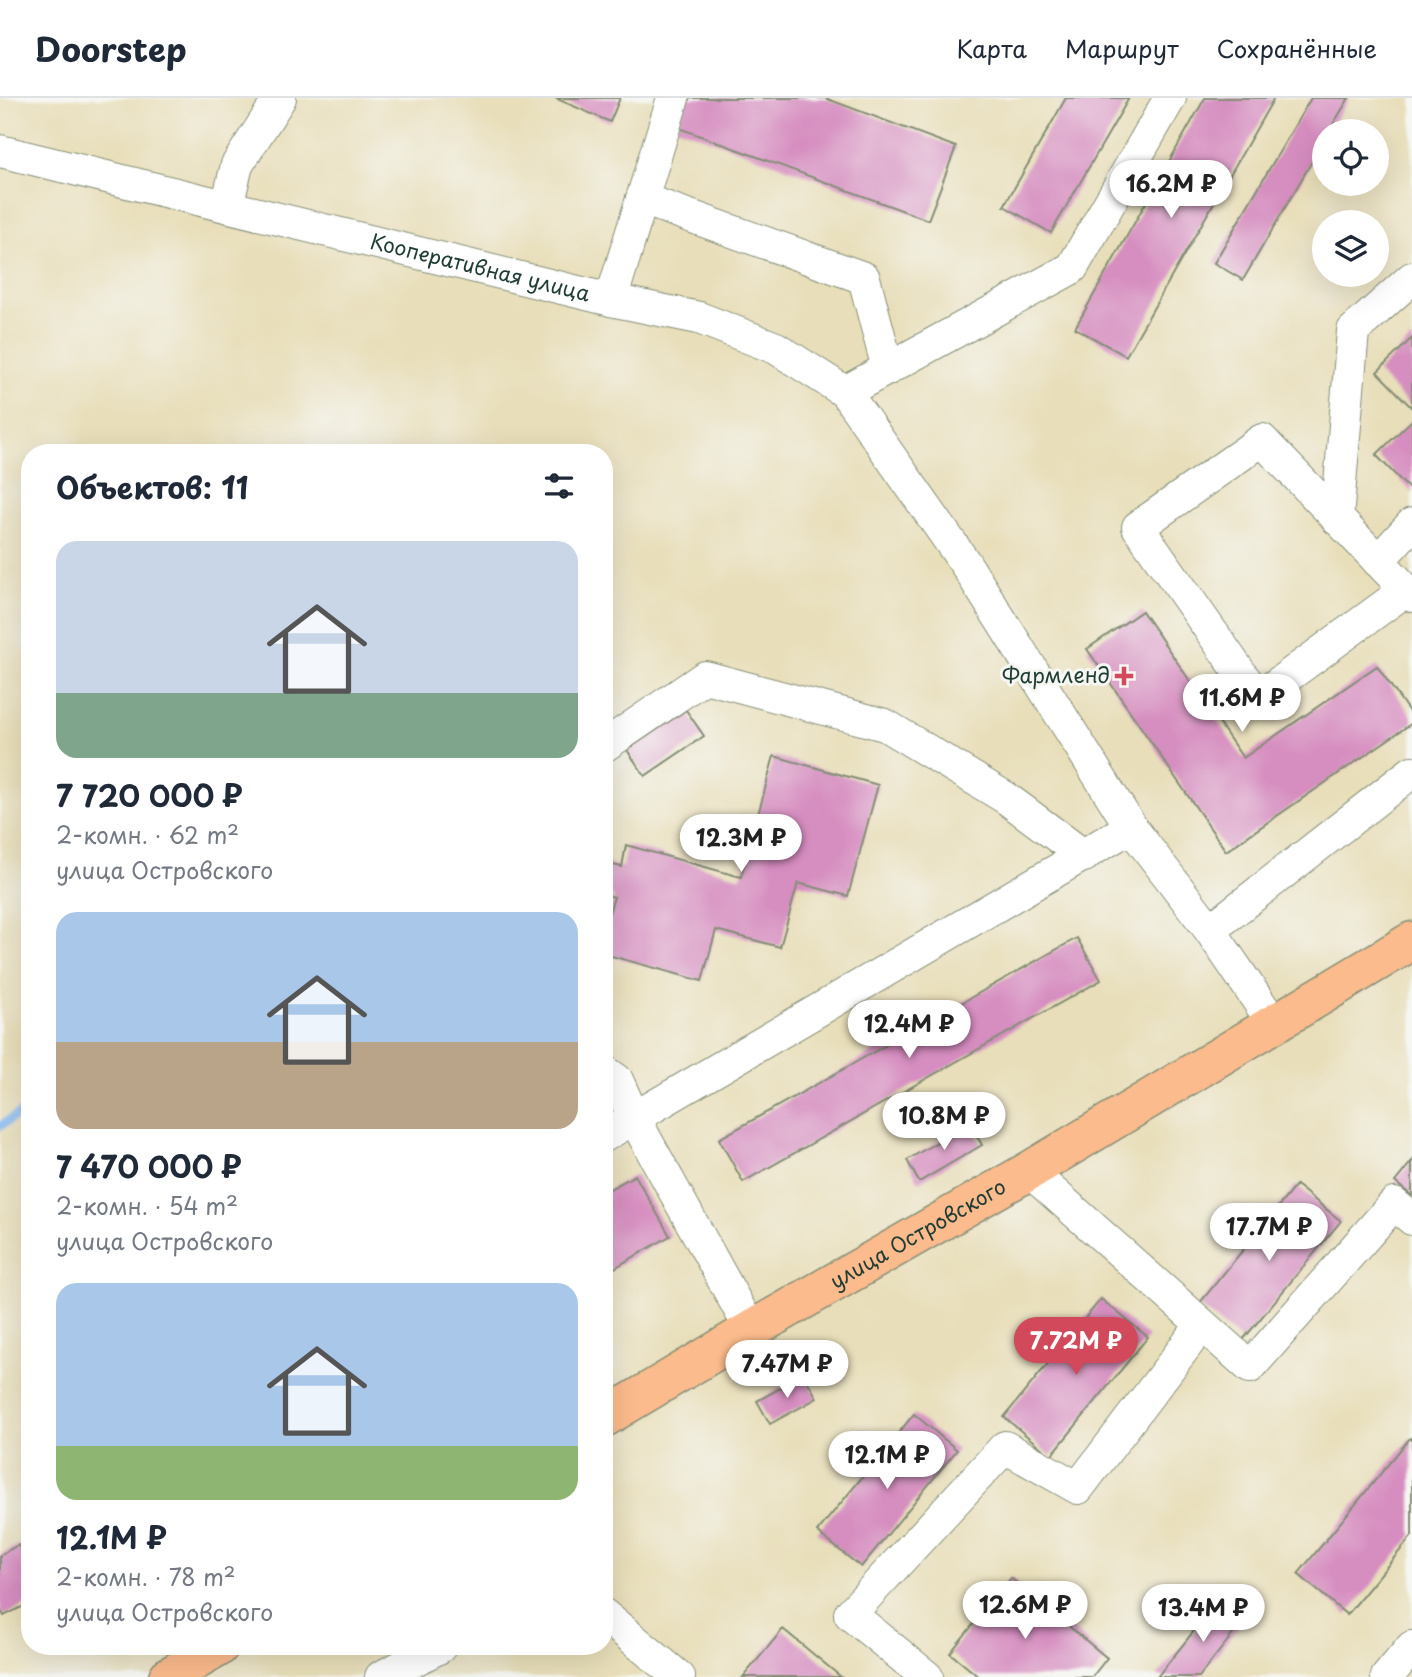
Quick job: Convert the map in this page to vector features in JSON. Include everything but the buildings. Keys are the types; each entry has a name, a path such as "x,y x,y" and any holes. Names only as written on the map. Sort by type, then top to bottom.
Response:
{"main road":[{"name":"улица Островского","path":"613,1413 751,1330 1029,1171 1412,941"},
{"path":"169,1677 206,1655"}],"street":[{"path":"227,206 237,166 280,98"},
{"path":"611,300 673,98"},
{"path":"845,392 1072,268 1170,98"},
{"name":"Кооперативная улица","path":"0,151 611,300 699,318 776,348 845,392 965,563 1131,827 1210,930 1274,1024"},
{"path":"642,199 864,278 888,369"},
{"path":"1337,519 1353,331 1412,278"},
{"path":"1262,440 1378,561 1409,593 1258,698 1138,527 1262,440"},
{"path":"1378,561 1412,524"},
{"path":"613,740 705,677 885,725 1006,798 1084,856"},
{"path":"1210,930 1412,772"},
{"path":"613,1131 1131,827"},
{"path":"613,1077 617,1080 634,1118 751,1330"},
{"path":"1029,1171 1250,1367 1394,1204 1412,1219"},
{"path":"927,1677 850,1614 1005,1447 1078,1488 1201,1326"},
{"path":"613,1622 679,1677"},
{"path":"1387,1677 1412,1647"},
{"path":"381,1677 424,1655"}],"waterway":[{"path":"0,1126 21,1113"}],"place":[{"name":"Фармленд","path":"1124,676"}]}
